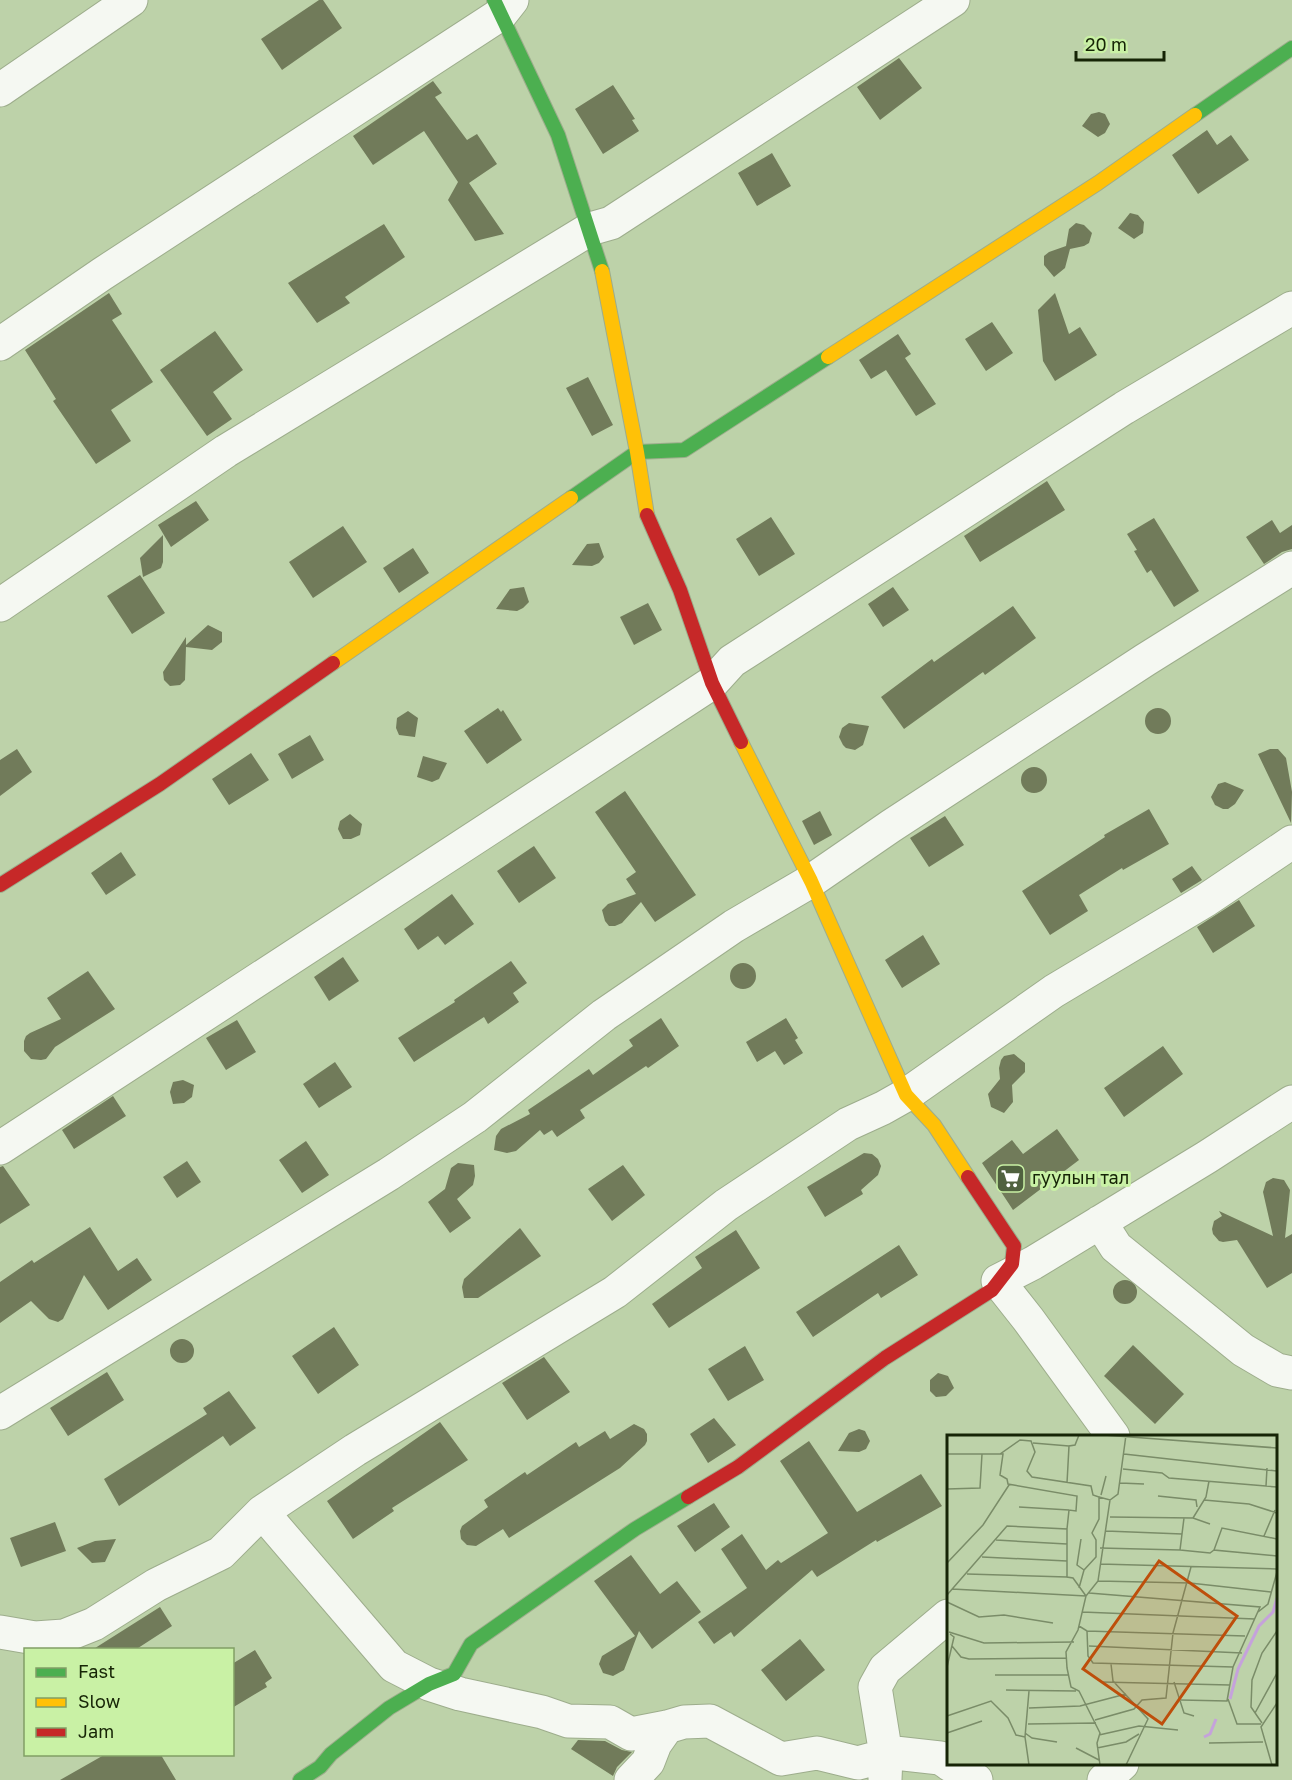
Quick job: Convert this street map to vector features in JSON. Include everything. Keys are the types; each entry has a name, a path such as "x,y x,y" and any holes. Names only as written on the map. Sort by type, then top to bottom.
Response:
{"street":[{"path":"0,90 131,0"},
{"path":"0,605 226,451 590,229 611,223 953,0"},
{"path":"0,344 502,5 558,135 590,229 601,266 637,452 645,512 680,590 712,682 811,881 906,1095 934,1125 1014,1246 1012,1264 992,1290 885,1358 738,1467 635,1529 471,1644 454,1674 429,1684 389,1708 331,1754 320,1767 300,1780"},
{"path":"0,885 170,777 637,452 684,450 1098,183 1292,48"},
{"path":"0,1148 712,682 732,661 1124,408 1292,308"},
{"path":"0,1413 399,1168 475,1117 604,1015 734,926 811,881 1145,660 1292,568"},
{"path":"0,1632 35,1638 64,1636 94,1624 156,1585 221,1553 262,1512 356,1450 615,1292 726,1205 848,1124 906,1095 1054,991 1206,900 1292,842"},
{"path":"998,1281 1033,1263 1208,1157 1292,1102"},
{"path":"1100,1222 1116,1247 1215,1329 1243,1350 1277,1370 1292,1373"},
{"path":"998,1281 1112,1435"},
{"path":"262,1512 394,1666 429,1684 460,1694 542,1712 568,1721 610,1722 632,1734 684,1722 710,1721 781,1759 817,1753 885,1768"},
{"path":"885,1768 875,1687 885,1669 947,1617"},
{"path":"632,1780 648,1762 655,1744 667,1727"},
{"path":"885,1768 895,1753 940,1758 947,1762"},
{"path":"952,1765 976,1780"},
{"path":"1104,1780 1121,1765"}],"building":[{"path":"319,0 323,0 342,28 282,70 261,39"},
{"path":"899,58 922,88 880,120 857,87"},
{"path":"433,81 442,93 435,97 467,140 477,134 497,164 469,183 504,234 475,241 448,200 458,182 424,131 373,165 353,136"},
{"path":"613,85 635,119 632,120 639,131 603,154 575,109"},
{"path":"1099,112 1105,114 1110,124 1105,133 1098,137 1082,126 1091,114"},
{"path":"1207,130 1217,145 1231,135 1249,160 1198,194 1172,155"},
{"path":"772,153 791,186 757,206 738,173"},
{"path":"1130,213 1138,215 1144,222 1143,233 1134,239 1118,228"},
{"path":"1076,223 1084,225 1092,233 1089,243 1070,249 1065,268 1054,277 1044,265 1044,256 1066,246 1069,229"},
{"path":"384,224 405,257 345,297 350,303 317,323 288,283"},
{"path":"109,293 122,314 112,320 153,382 111,410 131,441 96,464 53,401 56,399 25,350"},
{"path":"1055,293 1069,334 1080,327 1097,355 1055,381 1043,361 1038,310"},
{"path":"992,322 1013,353 986,371 965,339"},
{"path":"215,331 243,370 213,392 232,419 207,436 160,370"},
{"path":"898,334 911,354 905,358 936,404 916,416 886,370 871,379 859,360"},
{"path":"588,377 613,425 592,436 566,388"},
{"path":"1047,481 1065,510 980,562 964,536"},
{"path":"196,501 209,520 171,547 158,525"},
{"path":"771,517 795,554 759,576 736,539"},
{"path":"1154,518 1199,591 1174,607 1151,570 1147,573 1127,534"},
{"path":"1272,520 1280,533 1292,525 1292,549 1282,552 1264,564 1246,537"},
{"path":"343,526 367,562 313,598 289,562"},
{"path":"163,535 161,568 143,577 140,558"},
{"path":"599,543 604,557 599,563 592,566 572,565 587,544"},
{"path":"413,548 429,573 399,593 383,568"},
{"path":"140,575 165,613 132,634 107,596"},
{"path":"524,587 529,602 523,608 517,611 496,609 510,589"},
{"path":"893,587 909,610 883,627 868,604"},
{"path":"648,603 662,630 634,645 620,617"},
{"path":"1013,606 1036,638 985,675 983,672 904,729 881,697 932,659 934,662"},
{"path":"208,625 222,632 222,642 212,650 186,647 185,680 180,685 170,686 164,680 163,672 186,637 186,645"},
{"path":"498,708 501,712 503,710 522,740 487,764 464,731"},
{"path":"1158,708 1167,712 1171,721 1167,730 1158,734 1149,730 1145,721 1149,712"},
{"path":"408,711 418,718 415,737 399,735 396,728 397,718"},
{"path":"849,723 869,726 863,745 855,750 846,748 839,737 842,728"},
{"path":"310,735 324,760 292,779 278,754"},
{"path":"17,749 32,772 0,796 0,760"},
{"path":"1270,749 1278,749 1286,758 1292,792 1291,823 1258,754"},
{"path":"251,753 269,780 229,805 212,779"},
{"path":"423,756 447,763 439,779 432,782 417,777"},
{"path":"1034,767 1043,771 1047,780 1043,789 1034,793 1025,789 1021,780 1025,771"},
{"path":"1225,782 1244,790 1235,804 1228,809 1215,805 1211,797 1218,784"},
{"path":"625,791 696,895 655,922 641,902 622,923 609,926 602,910 608,904 636,894 626,879 636,872 595,812"},
{"path":"1149,809 1169,844 1123,870 1122,868 1079,895 1088,911 1050,935 1022,891 1105,837 1104,835"},
{"path":"820,811 832,835 814,845 802,821"},
{"path":"350,814 362,824 360,835 351,839 343,839 338,829 340,821"},
{"path":"945,816 964,845 929,867 910,838"},
{"path":"534,846 556,878 519,903 497,871"},
{"path":"121,852 136,875 106,895 91,873"},
{"path":"1192,866 1202,880 1181,893 1172,879"},
{"path":"452,894 474,924 445,945 438,936 418,950 404,929"},
{"path":"1239,900 1255,926 1213,953 1197,927"},
{"path":"923,935 940,964 902,988 885,960"},
{"path":"343,957 359,981 329,1001 314,977"},
{"path":"511,961 527,983 513,993 519,1002 488,1024 484,1017 414,1062 398,1038 455,1002 454,1000"},
{"path":"743,963 752,967 756,976 752,985 743,989 734,985 730,976 734,967"},
{"path":"88,971 115,1009 55,1047 46,1059 31,1059 24,1051 26,1036 61,1019 47,998"},
{"path":"661,1018 679,1046 580,1110 585,1118 557,1137 552,1130 544,1135 540,1130 516,1151 507,1153 494,1150 496,1136 501,1129 530,1114 528,1110 589,1069 593,1075 633,1046 629,1040"},
{"path":"786,1018 798,1038 795,1040 803,1053 784,1065 775,1051 757,1062 746,1042"},
{"path":"237,1020 256,1052 226,1070 206,1038"},
{"path":"1163,1046 1183,1074 1124,1117 1104,1088"},
{"path":"1014,1054 1025,1063 1025,1072 1012,1085 1013,1102 1004,1113 991,1107 988,1094 1000,1079 1001,1060 1004,1056"},
{"path":"335,1062 352,1087 319,1108 303,1084"},
{"path":"183,1080 194,1085 192,1097 184,1103 173,1104 170,1092 173,1082"},
{"path":"113,1096 126,1116 74,1149 62,1130"},
{"path":"1057,1129 1079,1160 1013,1210 982,1163 1012,1140 1023,1154"},
{"path":"306,1141 329,1175 302,1193 279,1160"},
{"path":"864,1153 872,1154 878,1159 881,1166 878,1175 861,1190 863,1194 825,1217 807,1187"},
{"path":"187,1161 201,1182 177,1198 163,1177"},
{"path":"458,1163 474,1165 473,1185 457,1199 471,1218 450,1233 428,1202 445,1189 451,1168"},
{"path":"623,1165 645,1195 612,1221 588,1189"},
{"path":"3,1166 30,1205 0,1224 0,1167"},
{"path":"1273,1178 1284,1180 1290,1190 1285,1238 1292,1234 1292,1273 1267,1288 1237,1240 1219,1241 1212,1229 1214,1221 1222,1216 1219,1211 1273,1236 1263,1192 1266,1182"},
{"path":"90,1227 118,1271 137,1258 152,1280 108,1310 84,1275 63,1319 58,1322 49,1319 31,1301 0,1323 0,1282 32,1260 34,1263"},
{"path":"520,1228 541,1256 478,1298 464,1298 462,1287 464,1279"},
{"path":"736,1230 760,1268 669,1328 652,1304 702,1268 695,1257"},
{"path":"899,1245 918,1275 881,1298 878,1293 813,1337 796,1312"},
{"path":"1125,1280 1133,1284 1137,1292 1133,1300 1125,1304 1117,1300 1113,1292 1117,1284"},
{"path":"334,1327 359,1365 318,1394 292,1356"},
{"path":"177,1339 187,1339 194,1346 194,1356 187,1363 177,1363 170,1356 170,1346"},
{"path":"1133,1345 1184,1394 1155,1424 1104,1376"},
{"path":"745,1346 764,1380 728,1401 708,1369"},
{"path":"544,1357 570,1392 527,1420 502,1383"},
{"path":"107,1372 124,1400 68,1436 50,1408"},
{"path":"938,1373 948,1376 954,1388 946,1396 936,1397 930,1391 930,1380"},
{"path":"229,1391 256,1428 230,1446 223,1436 119,1506 104,1479 207,1414 203,1408"},
{"path":"714,1418 736,1445 708,1463 690,1434"},
{"path":"440,1422 468,1460 392,1508 394,1511 353,1539 327,1501"},
{"path":"634,1424 644,1429 647,1441 620,1468 509,1538 503,1529 476,1546 467,1545 461,1539 462,1526 488,1507 484,1500 525,1472 527,1475 576,1442 579,1447 605,1431 610,1439"},
{"path":"859,1429 865,1431 870,1441 866,1449 859,1452 838,1451 849,1433"},
{"path":"809,1441 857,1512 921,1474 942,1506 877,1542 876,1540 817,1577 812,1570 734,1637 731,1632 714,1644 698,1622 747,1588 721,1549 742,1534 766,1570 778,1560 781,1563 828,1533 780,1461"},
{"path":"714,1503 730,1527 695,1552 677,1526"},
{"path":"55,1522 66,1551 21,1567 10,1538"},
{"path":"116,1539 105,1562 92,1563 77,1548 95,1541"},
{"path":"631,1555 660,1594 677,1581 701,1612 652,1649 639,1631 624,1670 613,1676 603,1673 599,1664 602,1656 635,1636 594,1581"},
{"path":"160,1607 172,1626 138,1648 95,1648"},
{"path":"800,1639 825,1670 786,1701 761,1670"},
{"path":"255,1650 272,1678 265,1683 267,1687 234,1707 234,1663"},
{"path":"578,1740 605,1741 622,1750 632,1752 617,1767 613,1776 571,1749"},
{"path":"102,1756 162,1756 176,1780 60,1780"}],"traffic: fast":[{"path":"494,0 558,135 602,271"},
{"path":"1195,115 1292,48"},
{"path":"571,498 637,452 684,450 828,357"},
{"path":"300,1780 320,1767 331,1754 389,1708 429,1684 454,1674 471,1644 635,1529 688,1497"}],"traffic: slow":[{"path":"828,357 1098,183 1195,115"},
{"path":"602,271 647,515"},
{"path":"333,663 571,498"},
{"path":"741,742 811,881 906,1095 934,1125 968,1177"}],"traffic: jam":[{"path":"647,515 680,590 712,683 741,742"},
{"path":"0,885 160,784 333,663"},
{"path":"688,1497 738,1467 885,1358 992,1290 1012,1264 1014,1246 968,1177"}],"place":[{"name":"гуулын тал","path":"1011,1178"}]}
